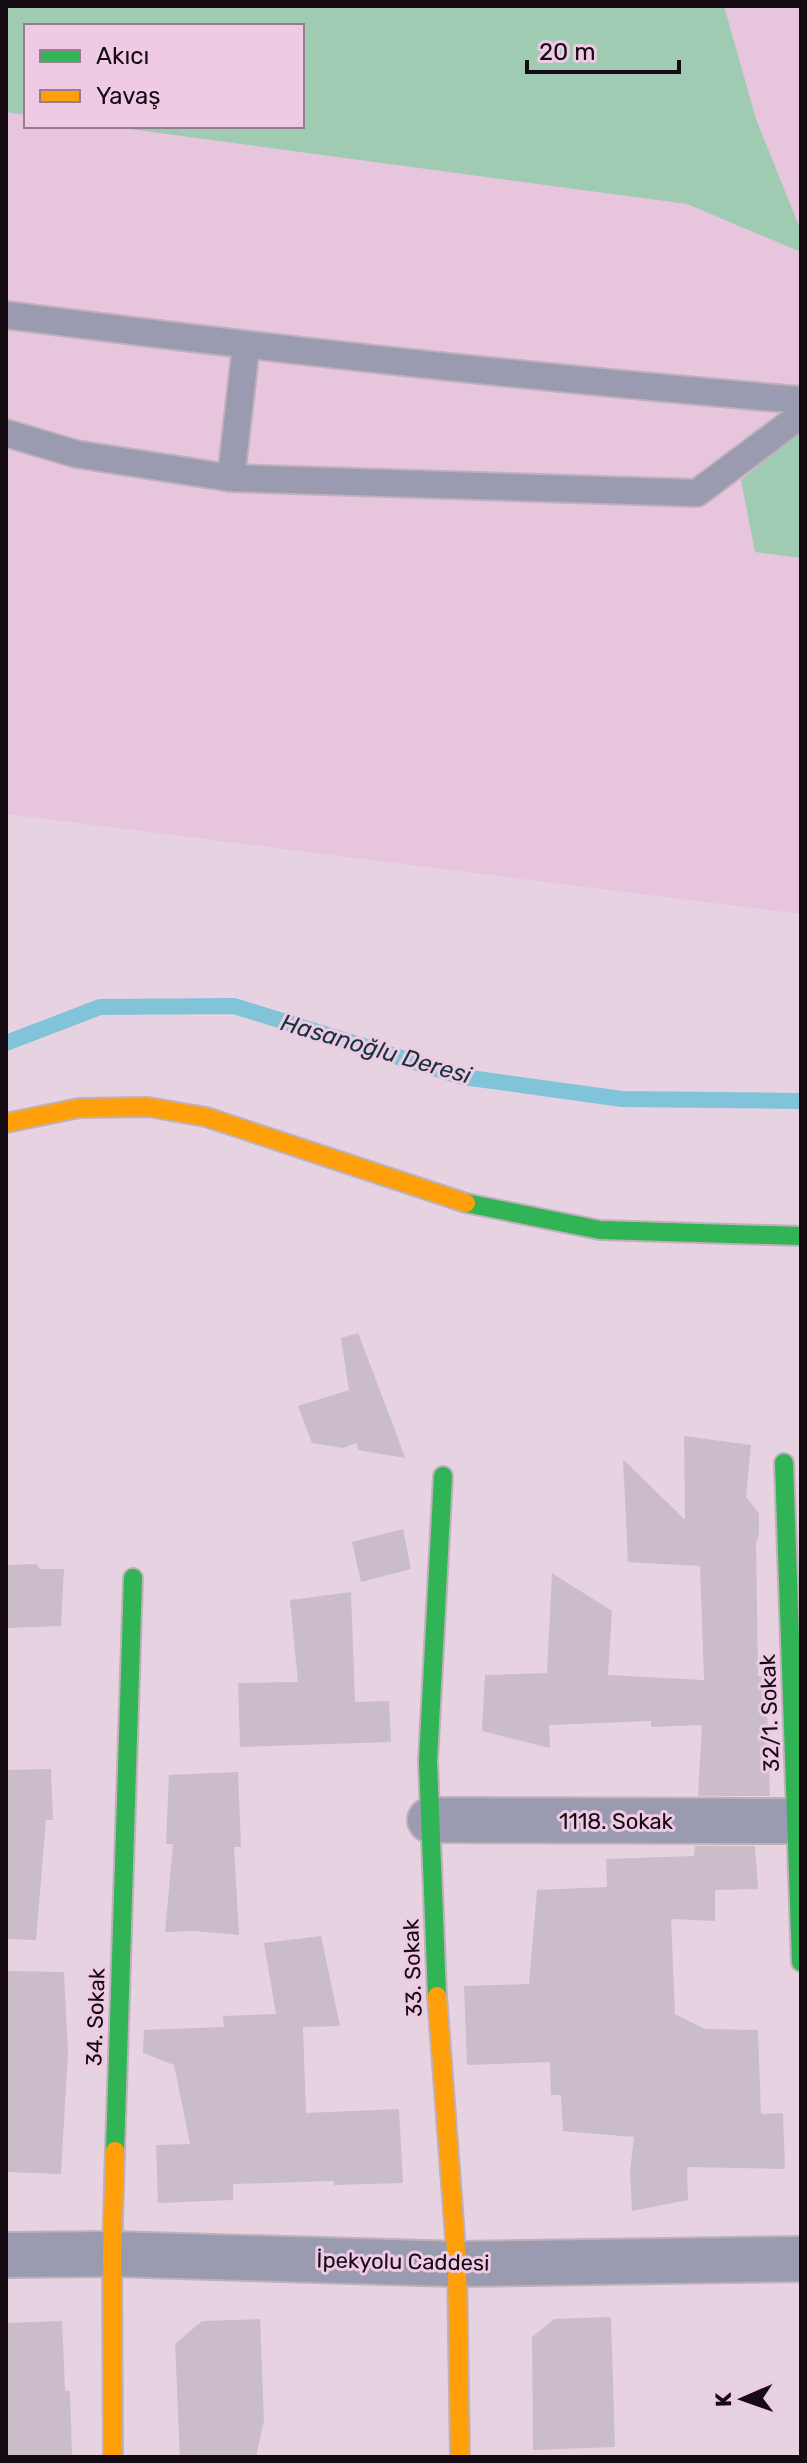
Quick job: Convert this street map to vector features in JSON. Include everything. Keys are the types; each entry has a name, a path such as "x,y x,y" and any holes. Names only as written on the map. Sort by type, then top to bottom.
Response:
{"street":[{"path":"6,1123 79,1108 148,1107 206,1117 443,1196 600,1230 801,1236"},
{"name":"32/1. Sokak","path":"784,1463 799,1821 801,1962"},
{"name":"33. Sokak","path":"443,1476 428,1761 437,2008 457,2264 460,2457"},
{"name":"34. Sokak","path":"113,2457 112,2254 133,1578"},
{"name":"1118. Sokak","path":"430,1820 799,1821"},
{"name":"İpekyolu Caddesi","path":"6,2255 112,2254 457,2264 801,2259"}],"lane":[{"path":"6,315 246,346 552,379 801,400"},
{"path":"231,478 246,346"},
{"path":"6,433 76,454 231,478 697,493 801,415"}],"shaded area":[{"path":"6,6 801,6 801,914 6,814"}],"green space":[{"path":"6,6 724,6 756,119 801,231 801,252 687,204 122,128 304,128 304,24 24,24 24,115 6,112"},
{"path":"801,432 801,558 755,552 741,480"}],"building":[{"path":"358,1333 405,1458 358,1450 357,1443 343,1448 312,1443 298,1406 349,1390 341,1338"},
{"path":"684,1436 751,1445 746,1497 759,1513 756,1543 758,1676 766,1676 770,1796 698,1796 702,1725 651,1727 651,1721 549,1725 550,1748 482,1731 485,1675 547,1673 552,1573 612,1611 608,1675 704,1680 700,1566 628,1562 623,1459 685,1520"},
{"path":"403,1529 411,1569 361,1582 352,1542"},
{"path":"37,1564 40,1569 64,1569 61,1626 6,1628 6,1565"},
{"path":"351,1592 355,1702 389,1701 391,1742 240,1747 238,1683 298,1682 290,1600"},
{"path":"51,1769 53,1820 46,1820 36,1940 6,1939 6,1770"},
{"path":"238,1772 241,1847 234,1847 239,1935 165,1932 173,1844 166,1844 169,1775"},
{"path":"695,1846 755,1846 758,1889 715,1890 715,1921 671,1919 675,2014 705,2029 758,2030 761,2114 783,2113 785,2169 687,2167 688,2200 632,2211 630,2171 634,2137 563,2131 561,2095 551,2095 550,2062 467,2065 464,1986 529,1984 537,1890 607,1887 606,1859 694,1856"},
{"path":"321,1936 340,2026 303,2027 306,2113 399,2109 403,2183 334,2185 334,2181 233,2184 233,2200 158,2203 156,2145 190,2144 174,2065 143,2053 144,2030 224,2027 223,2016 276,2014 264,1943"},
{"path":"6,1971 64,1972 68,2053 61,2174 6,2172"},
{"path":"611,2317 615,2447 533,2450 532,2337 554,2319"},
{"path":"260,2319 264,2420 256,2457 180,2457 175,2344 202,2321"},
{"path":"62,2321 65,2391 70,2391 72,2457 6,2457 6,2323"}],"waterway":[{"name":"Hasanoğlu Deresi","path":"6,1043 100,1007 234,1006 463,1077 622,1099 801,1101"}],"traffic: fast":[{"path":"466,1203 600,1230 801,1236"},
{"path":"784,1463 801,1962"},
{"path":"437,1996 428,1761 443,1476"},
{"path":"115,2151 133,1578"}],"traffic: slow":[{"path":"6,1123 79,1108 148,1107 206,1117 466,1203"},
{"path":"437,1996 457,2264 460,2457"},
{"path":"113,2457 115,2151"}]}
